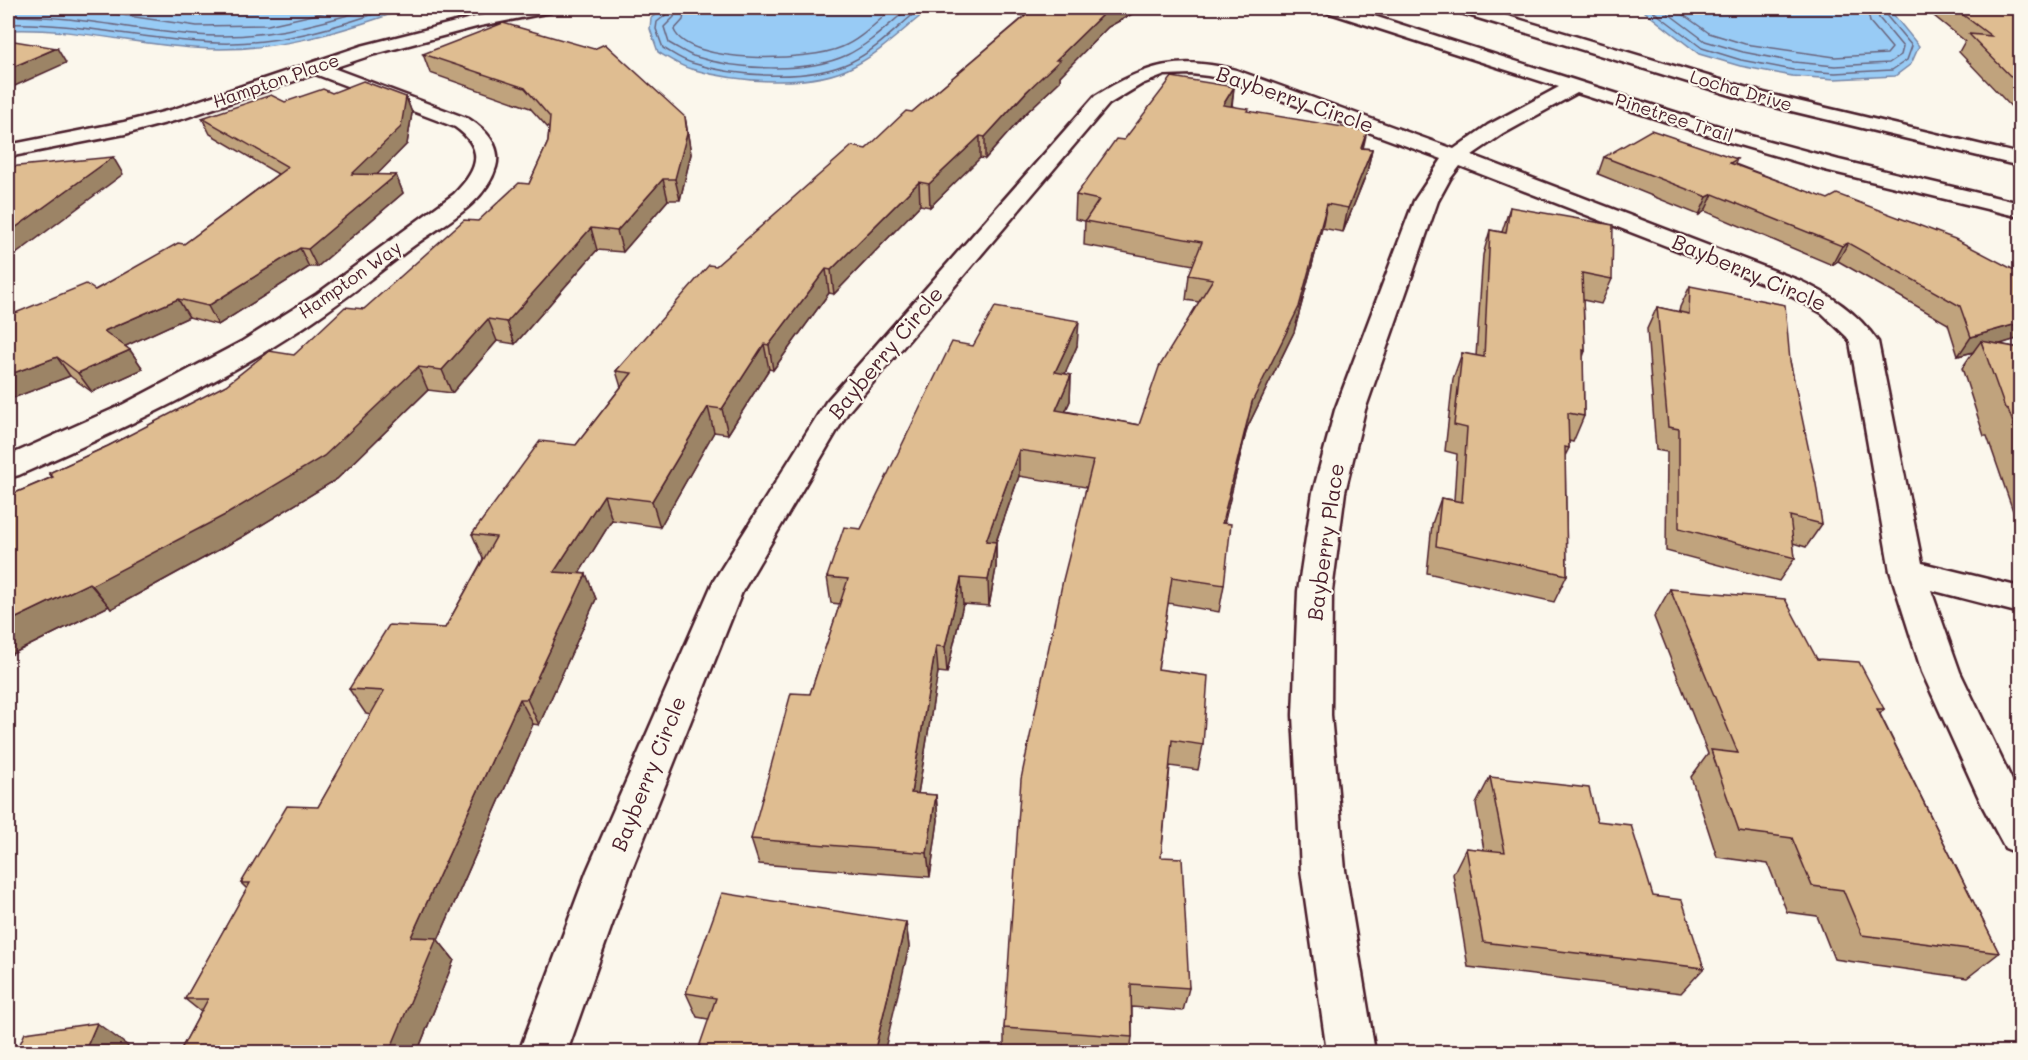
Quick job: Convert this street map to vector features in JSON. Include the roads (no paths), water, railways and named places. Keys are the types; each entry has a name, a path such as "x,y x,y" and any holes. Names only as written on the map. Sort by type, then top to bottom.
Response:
{"street":[{"name":"Hampton Place","path":"8,151 103,133 178,114 313,68 412,38 545,8"},
{"name":"Pinetree Trail","path":"1333,8 1736,138 1822,162 2020,210"},
{"name":"Locha Drive","path":"1464,8 1767,99 1895,132 2020,160"},
{"name":"Bayberry Circle","path":"543,1053 609,870 725,591 836,408 1102,100 1135,78 1169,67 1199,68 1229,74 1456,158 1790,285 1817,298 1854,326 1864,342 1907,571 1941,672 2004,807 2020,835"},
{"name":"Hampton Way","path":"8,468 67,443 144,405 253,345 324,301 465,196 482,174 486,164 485,145 472,129 462,123 313,68"},
{"name":"Bayberry Place","path":"1351,1053 1323,870 1312,715 1316,591 1329,492 1350,410 1426,201 1439,177 1456,158 1476,142 1575,86"},
{"path":"1907,571 2020,600"}],"water":[{"path":"8,8 408,8 356,26 303,40 249,48 222,49 171,46 78,33 8,30"},
{"path":"674,8 931,8 884,46 854,66 817,78 774,81 709,74 678,64 658,52 650,29 651,18 662,10"},
{"path":"1640,8 1888,8 1919,46 1911,64 1895,76 1835,79 1792,76 1740,66 1699,54"}]}
